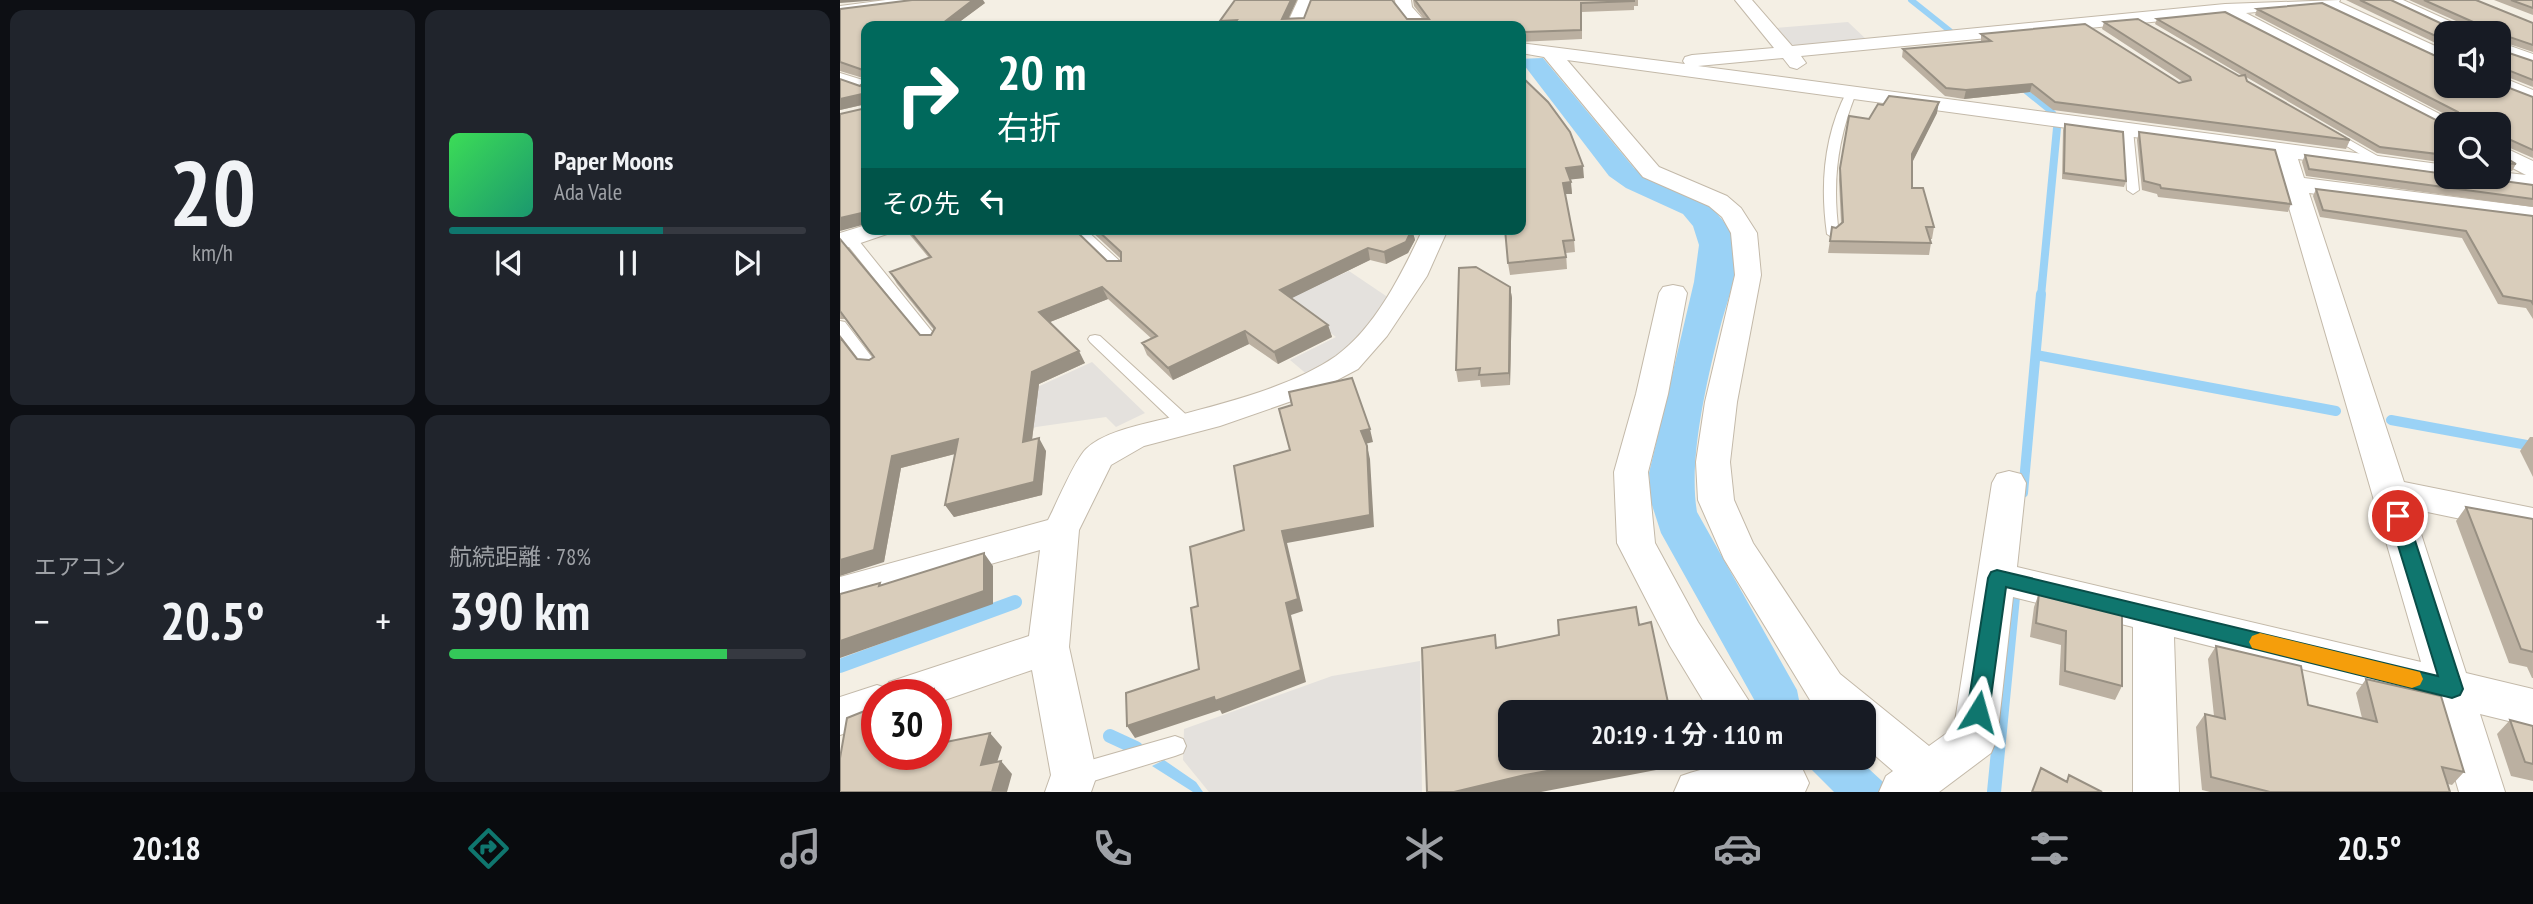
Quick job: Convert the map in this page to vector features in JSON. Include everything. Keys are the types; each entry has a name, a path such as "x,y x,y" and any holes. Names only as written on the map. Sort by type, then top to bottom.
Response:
{"street":[{"path":"840,11 892,1 924,0"},
{"path":"1296,21 1306,0"},
{"path":"1403,0 1405,8 1416,21"},
{"path":"1743,0 1822,90"},
{"path":"2321,0 2434,52"},
{"path":"1639,66 2332,0"},
{"path":"2389,0 2439,21"},
{"path":"892,1 895,10 921,18"},
{"path":"2225,9 2434,119"},
{"path":"1526,49 2434,170"},
{"path":"2511,51 2529,57"},
{"path":"1551,53 1651,172 1717,201 1732,213 1744,233 1748,275 1721,402 1713,463 1716,500 1737,549 1825,687 1841,700"},
{"path":"2511,58 2529,57"},
{"path":"840,79 861,85"},
{"path":"2511,88 2533,98"},
{"path":"2284,151 2482,792"},
{"path":"2511,163 2528,178 2533,202"},
{"path":"2294,184 2533,214"},
{"path":"843,236 861,232"},
{"path":"1071,784 1048,647 1061,530 1098,457 1133,438 1298,388 1347,362 1377,330 1414,276 1433,235"},
{"path":"1673,293 1652,394 1631,472 1636,543 1684,634 1726,700"},
{"path":"1876,735 1914,784 1975,739 2009,482"},
{"path":"2390,492 2533,521"},
{"path":"840,592 1061,530"},
{"path":"1997,578 2533,708"},
{"path":"2152,615 2156,792"},
{"path":"952,679 1048,647"},
{"path":"840,716 861,709"},
{"path":"1697,792 1781,778"}],"lane":[{"path":"2134,18 2158,32"},
{"path":"2081,23 2103,37"},
{"path":"1833,234 1827,197 1828,168 1836,128 1851,93"},
{"path":"2316,124 2384,164"},
{"path":"2127,130 2133,190"},
{"path":"1083,235 1119,268"},
{"path":"843,236 933,342"},
{"path":"840,326 872,367"},
{"path":"1095,339 1186,424"},
{"path":"1071,784 1175,746"}],"shaded area":[{"path":"1848,22 1867,40 1801,47 1791,44 1776,28"},
{"path":"1315,271 1329,280 1349,271 1389,298 1352,348 1309,376 1290,360 1336,337 1257,279"},
{"path":"1092,362 1145,413 1116,427 1106,417 1036,427 1022,433 998,405"},
{"path":"1420,661 1422,792 1209,792 1183,760 1184,729 1332,676"}],"water":[{"path":"1543,58 1634,168 1707,204 1734,236 1735,273 1700,420 1695,469 1697,512 1797,690 1799,700 1754,700 1661,533 1651,502 1649,473 1694,282 1699,245 1693,226 1683,214 1626,188 1609,176 1526,68 1526,59"},
{"path":"1164,760 1196,782 1203,792 1193,792 1152,766"},
{"path":"1812,770 1870,770 1894,792 1834,792"}],"building":[{"path":"912,0 973,0 946,21 861,21 861,69 840,62 840,9"},
{"path":"1235,0 1291,0 1282,19 1304,18 1311,0 1392,0 1407,19 1429,19 1415,0 1634,0 1581,3 1581,30 1526,32 1526,21 1220,21"},
{"path":"2360,0 2391,0 2436,21 2434,35"},
{"path":"2424,0 2476,0 2533,23 2533,45 2511,37 2511,21 2471,21"},
{"path":"2511,0 2533,0 2533,8"},
{"path":"2322,3 2434,55 2434,98 2511,98 2511,89 2533,97 2533,150 2511,140 2511,112 2458,112 2257,9"},
{"path":"2225,12 2434,119 2434,154 2380,147 2157,19"},
{"path":"2138,19 2239,76 2245,75 2247,81 2350,140 2055,102 2032,84 1966,90 1946,88 1903,49 1991,41 1981,34 2085,24 2179,83 2191,80 2104,22"},
{"path":"2511,54 2533,61 2533,80 2511,71"},
{"path":"840,79 860,86 861,94 840,99"},
{"path":"1526,81 1548,102 1570,132 1583,166 1566,168 1571,182 1563,183 1574,240 1563,241 1566,257 1508,263 1506,235 1526,235"},
{"path":"1889,96 1939,102 1912,154 1912,188 1923,188 1934,227 1926,227 1931,243 1830,241 1832,227 1836,228 1843,222 1840,168 1849,116 1869,119 1878,104 1883,105"},
{"path":"861,109 861,213 840,218 840,114"},
{"path":"2065,124 2123,132 2126,181 2064,173"},
{"path":"2139,132 2275,150 2291,204 2161,188 2160,185 2144,181"},
{"path":"2305,155 2434,172 2434,186 2309,169"},
{"path":"2511,182 2533,185 2533,199 2458,189 2511,189"},
{"path":"2316,189 2533,216 2533,304 2531,301 2503,296 2466,231 2323,210"},
{"path":"913,235 1080,235 1107,261 1121,261 1121,252 1103,235 1409,235 1406,242 1384,252 1368,248 1280,290 1328,325 1274,352 1245,331 1168,368 1142,343 1157,336 1102,287 1039,312 1079,351 1032,372 1023,442 1039,438 1034,482 945,505 958,439 892,456 874,550 840,560 840,337 857,359 869,360 874,357 840,311 840,239 920,335 931,335 935,328 890,272 931,257"},
{"path":"1476,267 1510,287 1509,373 1479,375 1480,368 1456,370 1459,268"},
{"path":"1352,378 1370,429 1361,431 1367,446 1370,515 1282,531 1298,599 1286,603 1301,670 1215,701 1214,697 1127,726 1126,693 1199,669 1191,608 1198,606 1190,547 1244,530 1234,466 1290,450 1279,409 1292,405 1289,392"},
{"path":"2466,507 2533,519 2533,652 2521,649"},
{"path":"984,553 984,591 840,641 840,594 880,583 879,586"},
{"path":"2039,593 2122,614 2122,686 2065,671 2066,631 2036,623"},
{"path":"1636,607 1639,625 1651,622 1667,700 1498,700 1498,770 1553,770 1454,792 1427,792 1422,648 1495,635 1496,648 1559,635 1558,620"},
{"path":"2216,646 2301,666 2308,705 2377,722 2366,679 2441,696 2464,772 2442,767 2450,792 2270,792 2211,777 2205,714 2225,719"},
{"path":"861,712 861,770 952,770 952,741 990,733 981,765 1001,761 992,792 840,792 840,758 847,718"},
{"path":"2510,720 2533,726 2533,764 2525,762"},
{"path":"2041,768 2067,782 2069,775 2102,792 2032,792"}],"waterway":[{"path":"1911,0 1950,31"},
{"path":"2016,83 2053,113"},
{"path":"2041,296 2057,128"},
{"path":"2023,493 2041,294"},
{"path":"2036,355 2336,411"},
{"path":"2391,420 2533,446"},
{"path":"1994,792 2013,597"},
{"path":"840,666 1015,602"},
{"path":"1110,736 1136,748"}],"slow traffic":[{"path":"2260,642 2412,679"}],"route":[{"path":"1978,712 1997,578 2452,689 2398,516"}]}
